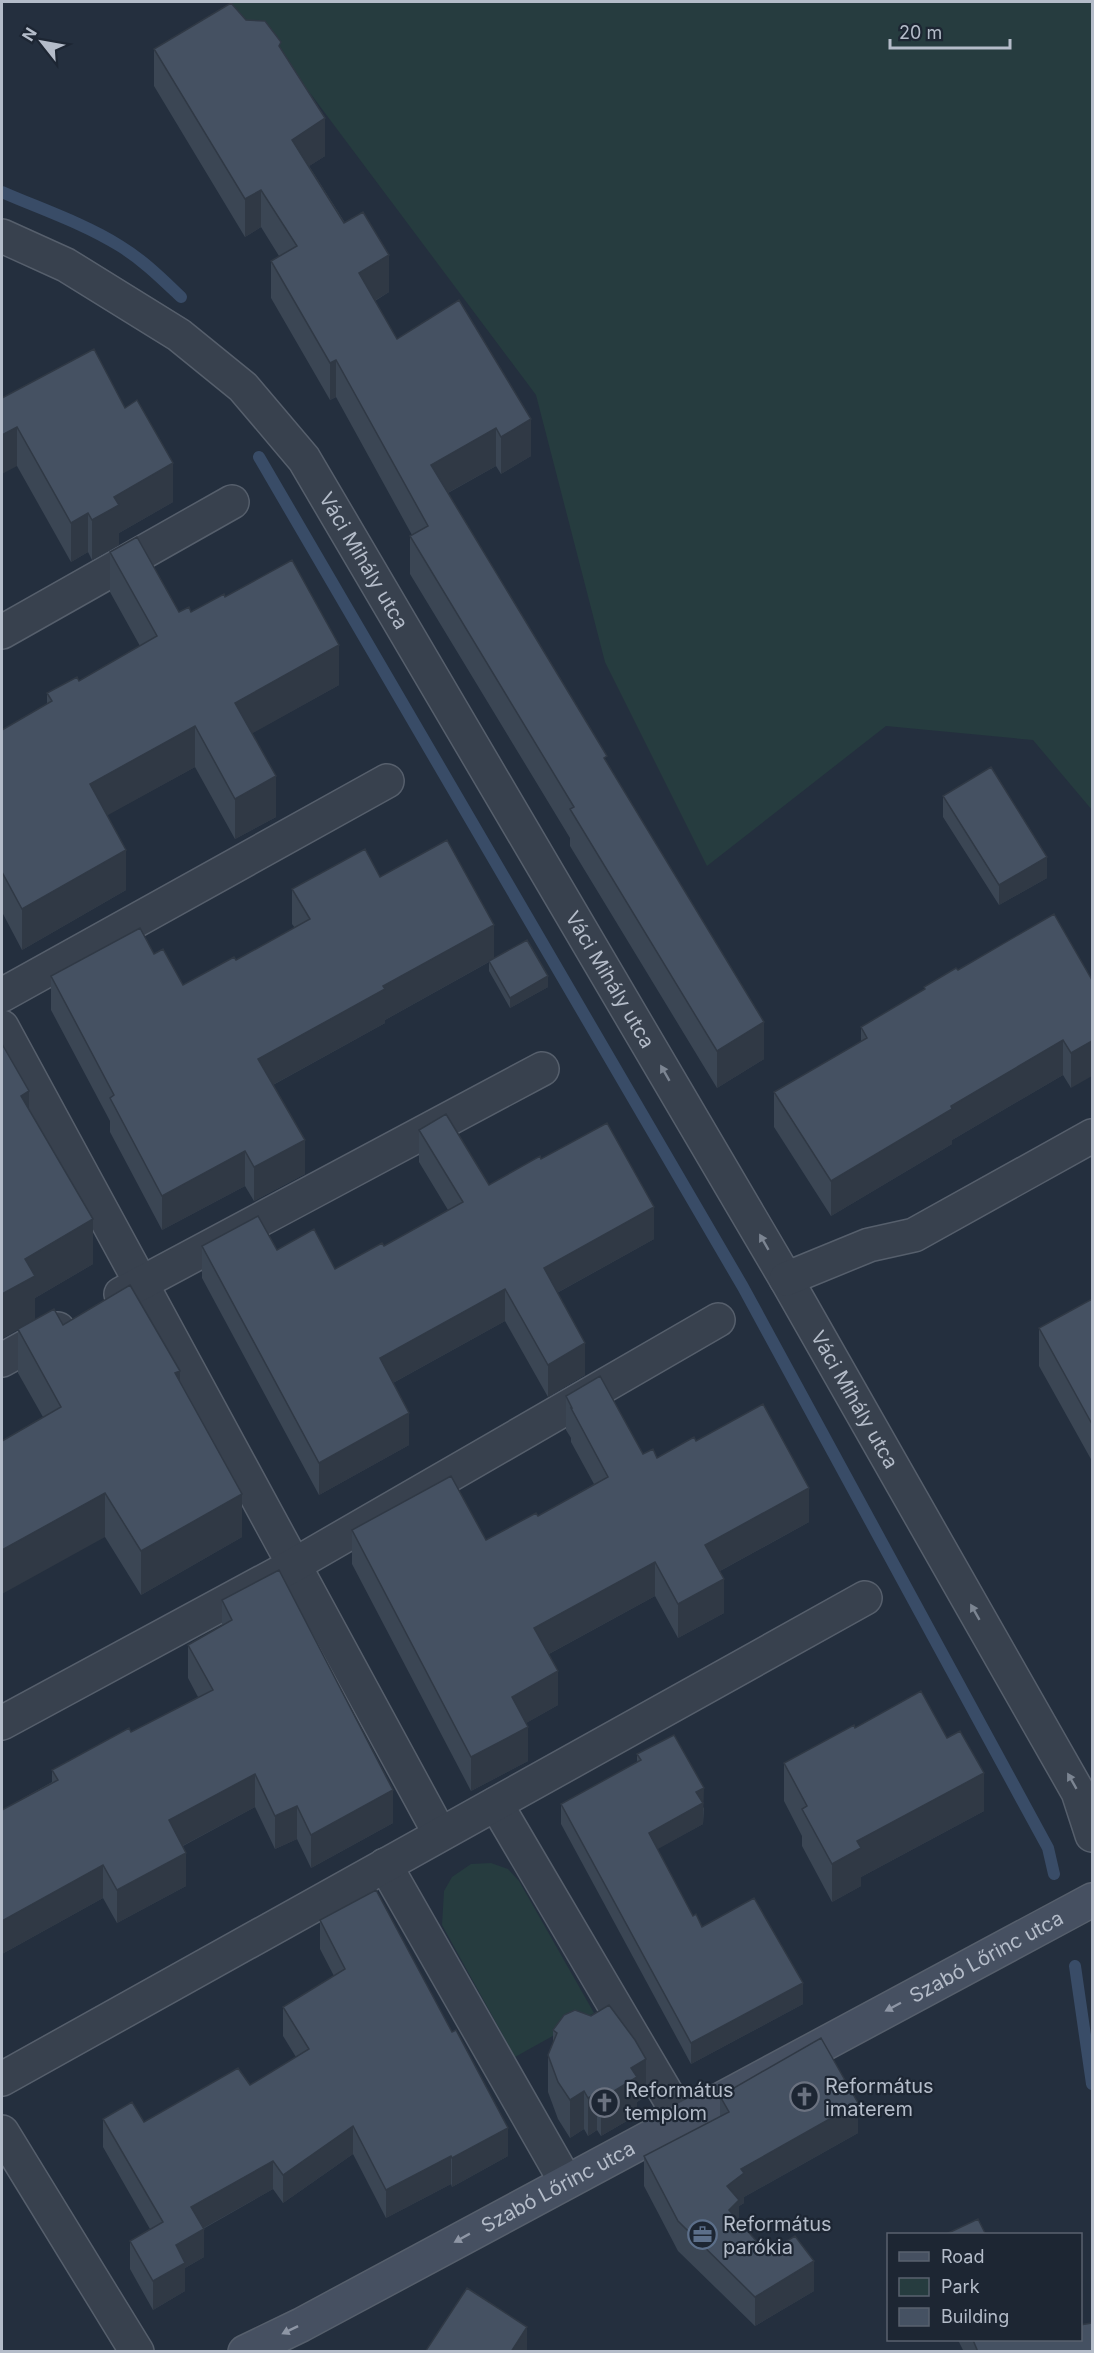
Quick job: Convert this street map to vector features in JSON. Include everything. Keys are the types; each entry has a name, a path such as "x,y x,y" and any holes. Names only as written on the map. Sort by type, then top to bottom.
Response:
{"main road":[{"name":"Szabó Lőrinc utca","path":"245,2352 301,2325 1092,1900"}],"street":[{"name":"Váci Mihály utca","path":"2,236 66,265 179,335 243,387 304,459 786,1279 1078,1792 1092,1835"},
{"path":"2,632 232,502"},
{"path":"2,995 387,781"},
{"path":"2,1027 440,1834"},
{"path":"2,1360 141,1283 542,1069"},
{"path":"786,1279 869,1245 914,1235 1092,1136"},
{"path":"2,1723 294,1565 718,1320"},
{"path":"2,2079 865,1598"},
{"path":"496,1804 682,2120"},
{"path":"385,1865 566,2182"},
{"path":"2,2132 137,2352"}],"green space":[{"path":"230,2 1092,2 1092,810 1033,740 886,726 707,866 605,662 536,395 313,97"},
{"path":"491,1863 508,1869 519,1881 594,2013 515,2057 442,1925 444,1891 452,1877 471,1864"}],"building":[{"path":"231,3 246,20 265,21 281,42 279,46 325,118 292,140 344,223 363,212 389,255 359,273 397,339 459,300 531,419 501,437 496,428 431,465 607,756 604,758 764,1022 717,1051 570,809 574,807 410,536 428,526 336,360 330,363 271,261 297,246 261,190 245,199 154,49"},
{"path":"94,349 125,408 137,400 173,463 114,497 119,505 92,520 88,513 71,523 17,427 2,435 2,398"},
{"path":"137,537 179,612 189,607 191,612 224,594 225,597 292,560 339,645 235,703 276,776 235,799 195,726 90,784 126,850 22,909 2,872 2,730 52,701 47,693 77,677 79,681 157,636 110,552"},
{"path":"991,767 1047,857 999,885 943,796"},
{"path":"447,840 494,925 383,986 385,989 258,1059 305,1140 254,1167 245,1151 162,1196 110,1098 114,1095 51,976 140,928 154,954 163,949 183,985 234,957 236,960 310,919 292,889 365,849 380,877"},
{"path":"1054,914 1092,980 1092,1041 1071,1053 1063,1040 831,1181 774,1092 867,1038 861,1027 956,968 958,970"},
{"path":"527,940 548,976 510,998 489,961"},
{"path":"2,1044 29,1091 21,1096 93,1219 25,1259 35,1276 2,1294"},
{"path":"446,1114 489,1185 540,1156 541,1159 607,1123 654,1207 544,1268 585,1343 548,1365 505,1289 380,1358 409,1413 319,1463 202,1246 258,1216 277,1250 314,1229 335,1269 382,1243 384,1246 463,1202 419,1130"},
{"path":"130,1285 180,1371 175,1373 242,1494 141,1551 105,1493 2,1550 2,1441 61,1407 18,1329 54,1309 63,1325"},
{"path":"1092,1299 1092,1424 1039,1328"},
{"path":"600,1376 643,1454 653,1449 657,1458 694,1437 696,1441 763,1404 809,1488 705,1545 724,1579 678,1604 655,1562 534,1628 558,1671 512,1697 528,1727 471,1757 352,1530 451,1476 486,1540 536,1513 538,1516 608,1477 566,1396"},
{"path":"279,1570 393,1790 311,1835 297,1806 275,1816 255,1774 169,1820 186,1853 117,1890 103,1865 2,1921 2,1810 58,1780 52,1770 129,1728 131,1732 213,1690 188,1645 232,1620 222,1600"},
{"path":"921,1691 947,1738 960,1731 984,1773 857,1841 861,1848 832,1864 802,1809 807,1806 784,1763 854,1725 855,1728"},
{"path":"674,1735 704,1788 696,1792 703,1803 649,1833 693,1916 696,1914 702,1927 754,1898 803,1983 691,2043 561,1804 641,1760 637,1754"},
{"path":"376,1890 452,2032 456,2030 508,2128 386,2190 353,2126 283,2175 273,2161 191,2207 204,2229 176,2245 185,2263 153,2281 130,2241 163,2222 103,2119 132,2102 144,2122 238,2068 250,2085 309,2049 283,2007 345,1969 320,1920"},
{"path":"609,2005 646,2059 631,2068 637,2077 601,2099 597,2093 588,2098 584,2091 570,2100 558,2082 548,2055 557,2033 553,2030 564,2015 575,2010 591,2016"},
{"path":"821,2038 858,2103 741,2169 744,2173 727,2186 739,2200 729,2210 767,2253 795,2236 814,2261 755,2297 678,2221 644,2156 729,2112 720,2096"},
{"path":"978,2219 985,2233 948,2233"},
{"path":"467,2288 527,2327 511,2352 425,2352"},
{"path":"1092,2323 1092,2352 978,2352 973,2341 1082,2341 1082,2325"}],"waterway":[{"path":"2,192 77,223 120,246 181,297"},
{"path":"259,457 743,1287 1048,1848 1054,1874"},
{"path":"1075,1966 1092,2084"}],"place":[{"name":"Református imaterem","path":"804,2097"},
{"name":"Református templom","path":"604,2102"},
{"name":"Református parókia","path":"702,2235"}]}
